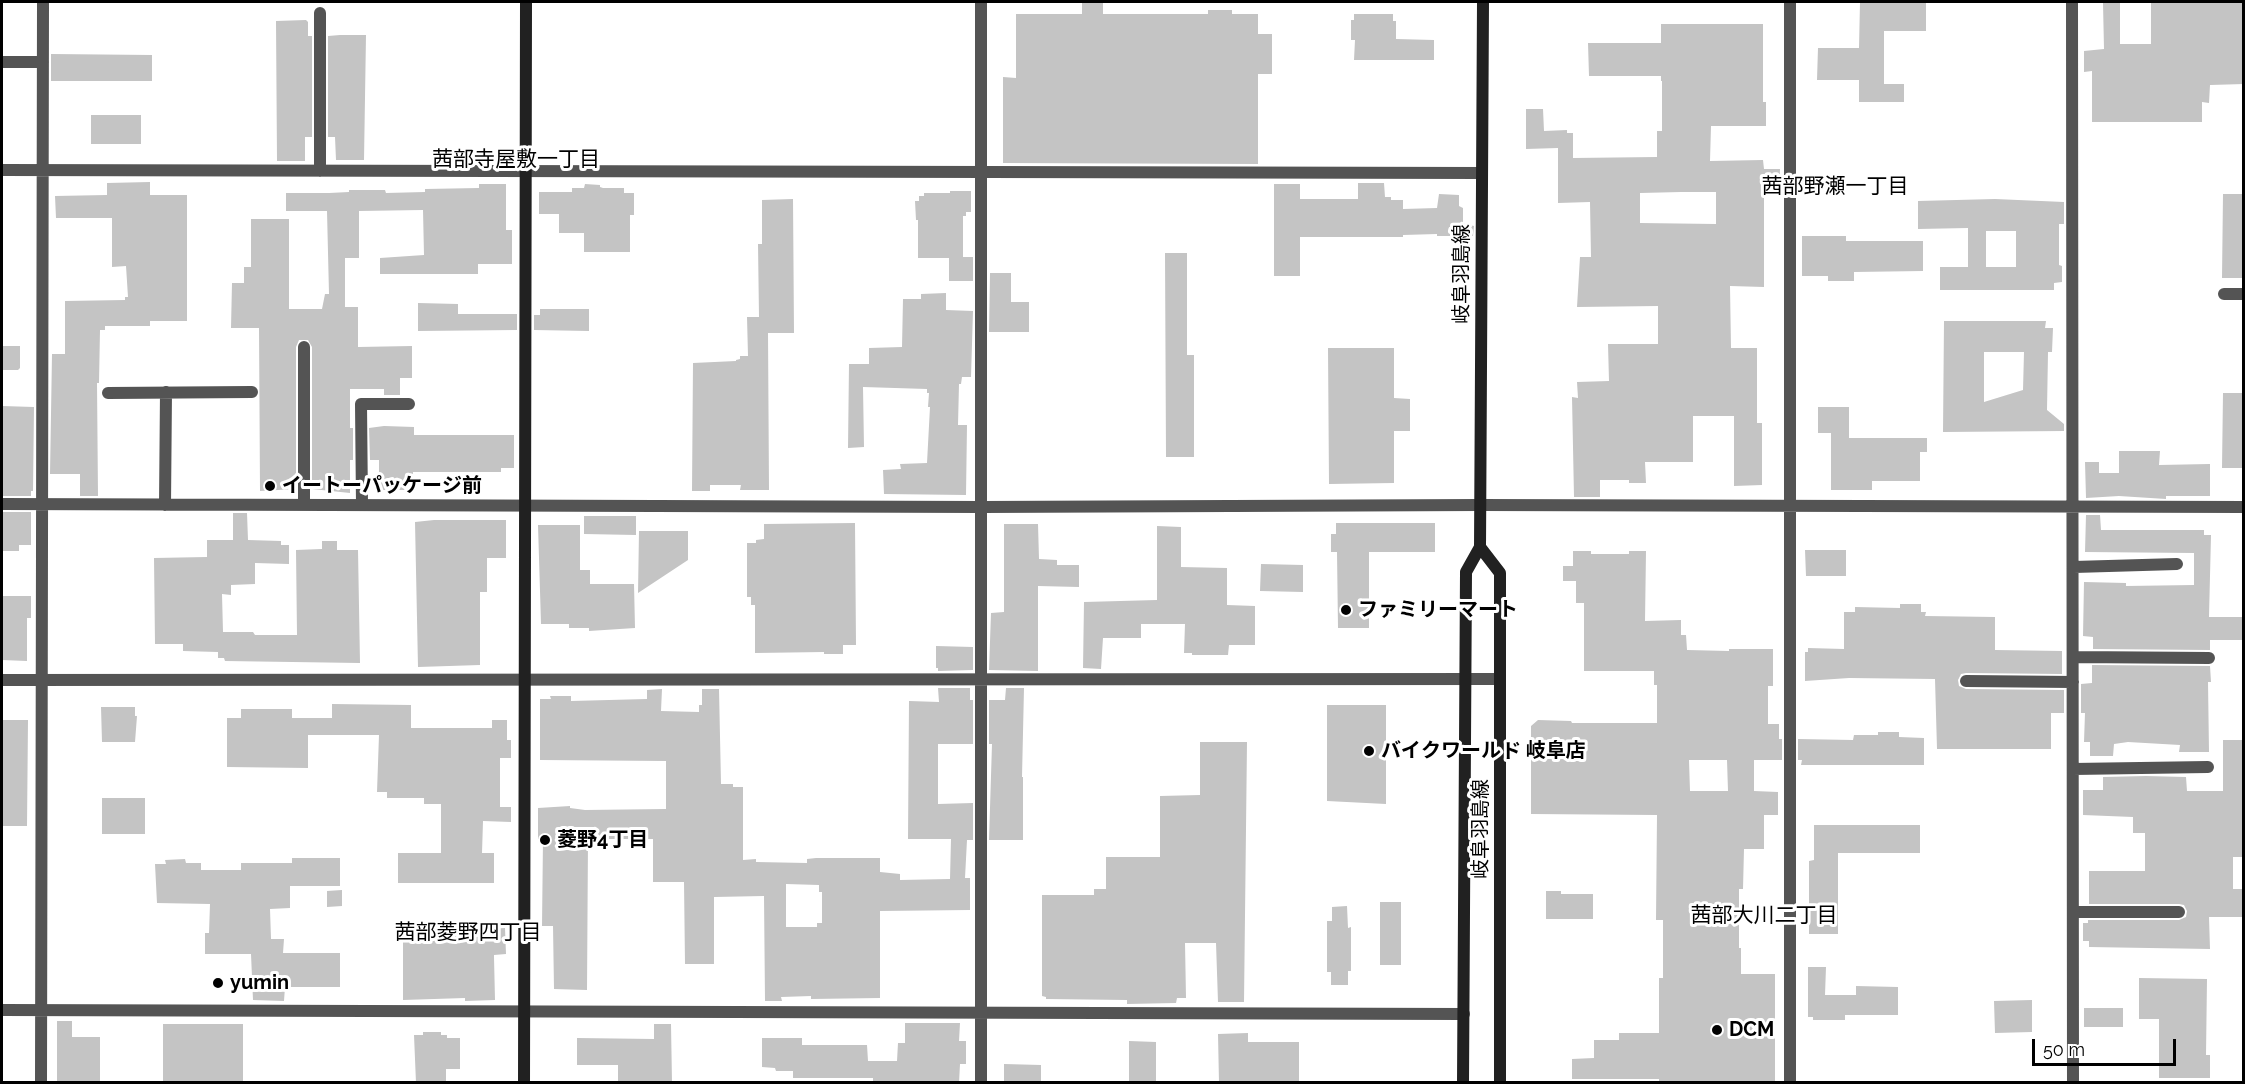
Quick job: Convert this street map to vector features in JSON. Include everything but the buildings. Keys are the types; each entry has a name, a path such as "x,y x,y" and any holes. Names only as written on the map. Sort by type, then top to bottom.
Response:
{"main road":[{"path":"524,1083 526,2"},
{"name":"岐阜羽島線","path":"1463,1083 1466,572 1480,547 1484,2"},
{"name":"岐阜羽島線","path":"1480,547 1500,573 1500,1083"}],"street":[{"path":"41,1083 43,2"},
{"path":"981,2 981,1083"},
{"path":"1790,1083 1791,2"},
{"path":"2073,2 2073,1083"},
{"path":"320,13 320,171"},
{"path":"2,62 43,62"},
{"path":"2,170 1482,173"},
{"path":"2224,294 2244,294"},
{"path":"304,347 304,505"},
{"path":"165,505 166,392"},
{"path":"108,393 252,392"},
{"path":"362,506 361,404 409,404"},
{"path":"2,504 2244,507"},
{"path":"2074,567 2176,564"},
{"path":"2073,657 2210,658"},
{"path":"2,680 1500,679"},
{"path":"1966,681 2073,682"},
{"path":"2073,769 2208,767"},
{"path":"2073,912 2178,912"},
{"path":"2,1011 1464,1014"}],"place":[{"name":"イートーパッケージ前","path":"270,486"},
{"name":"ファミリーマート","path":"1346,610"},
{"name":"バイクワールド 岐阜店","path":"1369,751"},
{"name":"菱野4丁目","path":"545,840"},
{"name":"yumin","path":"218,983"},
{"name":"DCM","path":"1717,1030"}],"district":[{"name":"茜部寺屋敷一丁目","path":"516,160"},
{"name":"茜部野瀬一丁目","path":"1835,187"},
{"name":"茜部大川二丁目","path":"1764,916"},
{"name":"茜部菱野四丁目","path":"468,933"}]}
